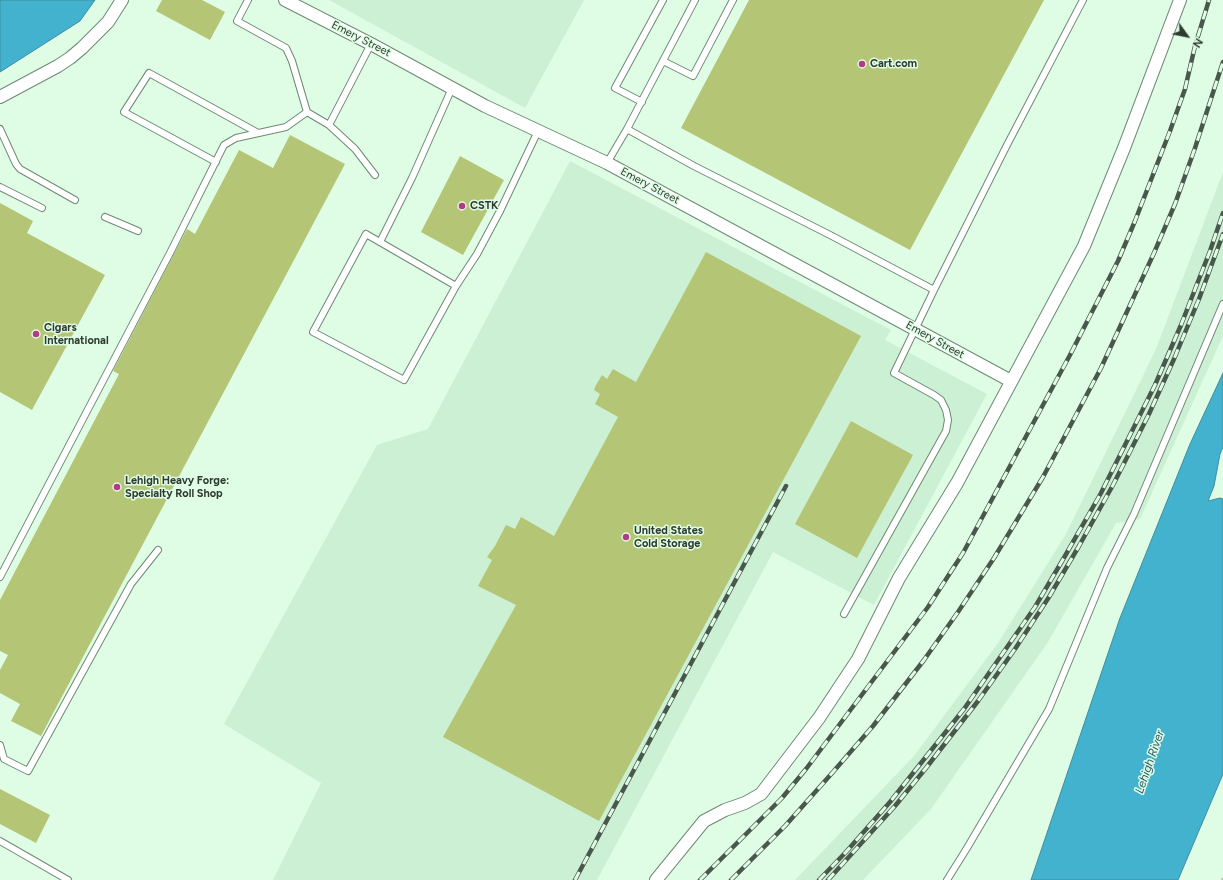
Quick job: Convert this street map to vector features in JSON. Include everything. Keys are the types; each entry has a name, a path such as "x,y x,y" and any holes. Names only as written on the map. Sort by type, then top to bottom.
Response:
{"street":[{"path":"0,97 70,58 108,22 122,0"},
{"name":"Emery Street","path":"285,0 371,44 485,106 607,163 1011,381"},
{"path":"656,880 704,821 724,810 745,804 761,794 819,718 858,660 899,578 957,482 1084,246 1124,148 1180,0"}],"lane":[{"path":"248,0 237,21 286,48 292,61 307,112 329,125 355,149 375,175"},
{"path":"642,102 615,88 663,0"},
{"path":"607,163 642,102 695,0"},
{"path":"663,62 693,76 733,0"},
{"path":"844,614 946,431 948,420 946,410 941,400 894,373 934,290 1083,0"},
{"path":"329,125 371,44"},
{"path":"216,162 124,112 149,73 258,133"},
{"path":"380,242 412,178 452,88"},
{"path":"0,577 170,253 224,145 236,138 286,127 307,112"},
{"path":"0,129 8,148 20,169 75,200"},
{"path":"627,129 694,166 934,290"},
{"path":"456,286 366,234 313,332 404,380 456,286 477,254 500,211 538,131"},
{"path":"0,187 42,208"},
{"path":"106,217 138,231"},
{"path":"947,880 1049,709 1107,568 1134,514 1223,304"},
{"path":"0,745 4,758 28,771 131,584 158,550"},
{"path":"0,841 68,880"}],"shaded area":[{"path":"329,0 584,0 525,108"},
{"path":"570,161 891,330 885,340 987,394 874,605 773,552 597,880 273,880 321,783 224,724 377,445 428,429"},
{"path":"1223,172 1223,336 1140,519 1116,523 1048,642 931,809 863,880 795,880 914,756 998,643 1066,534 1156,349"}],"water":[{"path":"0,0 95,0 80,21 0,72"},
{"name":"Lehigh River","path":"1223,373 1223,447 1220,454 1214,486 1208,501 1220,498 1223,499 1223,774 1178,880 1031,880 1120,618 1190,444"}],"building":[{"path":"162,0 202,0 225,12 210,40 156,11"},
{"name":"Cart.com","path":"749,0 1044,0 910,250 681,128"},
{"name":"Lehigh Heavy Forge: Specialty Roll Shop","path":"290,135 345,164 41,736 11,721 20,704 0,693 0,670 8,655 0,651 0,600 119,374 113,371 187,229 195,234 239,150 273,168"},
{"name":"CSTK","path":"460,156 504,180 463,255 421,232"},
{"name":"Cigars International","path":"0,203 33,221 27,233 105,275 32,410 0,392"},
{"name":"United States Cold Storage","path":"706,252 861,336 599,821 443,737 516,605 478,586 492,560 487,557 495,546 506,525 515,529 521,517 554,536 618,417 595,404 600,394 594,390 596,385 602,375 607,379 613,369 636,382"},
{"path":"851,421 913,455 857,558 795,524"},
{"path":"0,789 50,815 36,843 0,824"}],"railway":[{"path":"700,880 782,798 806,769 928,607 963,553 1070,355 1118,261 1135,221 1185,89 1195,46 1209,0"},
{"path":"731,880 785,826 873,726 924,660 958,612 994,558 1043,477 1101,368 1154,253 1175,204 1223,62"},
{"path":"819,880 890,802 964,709 1035,607 1101,493 1155,385 1181,325 1223,213"},
{"path":"828,880 895,806 926,768 978,701 1015,649 1049,597 1113,485 1149,414 1199,299 1223,234"},
{"path":"575,880 786,486"}],"place":[{"name":"Cart.com","path":"862,64"},
{"name":"CSTK","path":"462,206"},
{"name":"Cigars International","path":"36,334"},
{"name":"Lehigh Heavy Forge: Specialty Roll Shop","path":"117,487"},
{"name":"United States Cold Storage","path":"626,537"}]}
